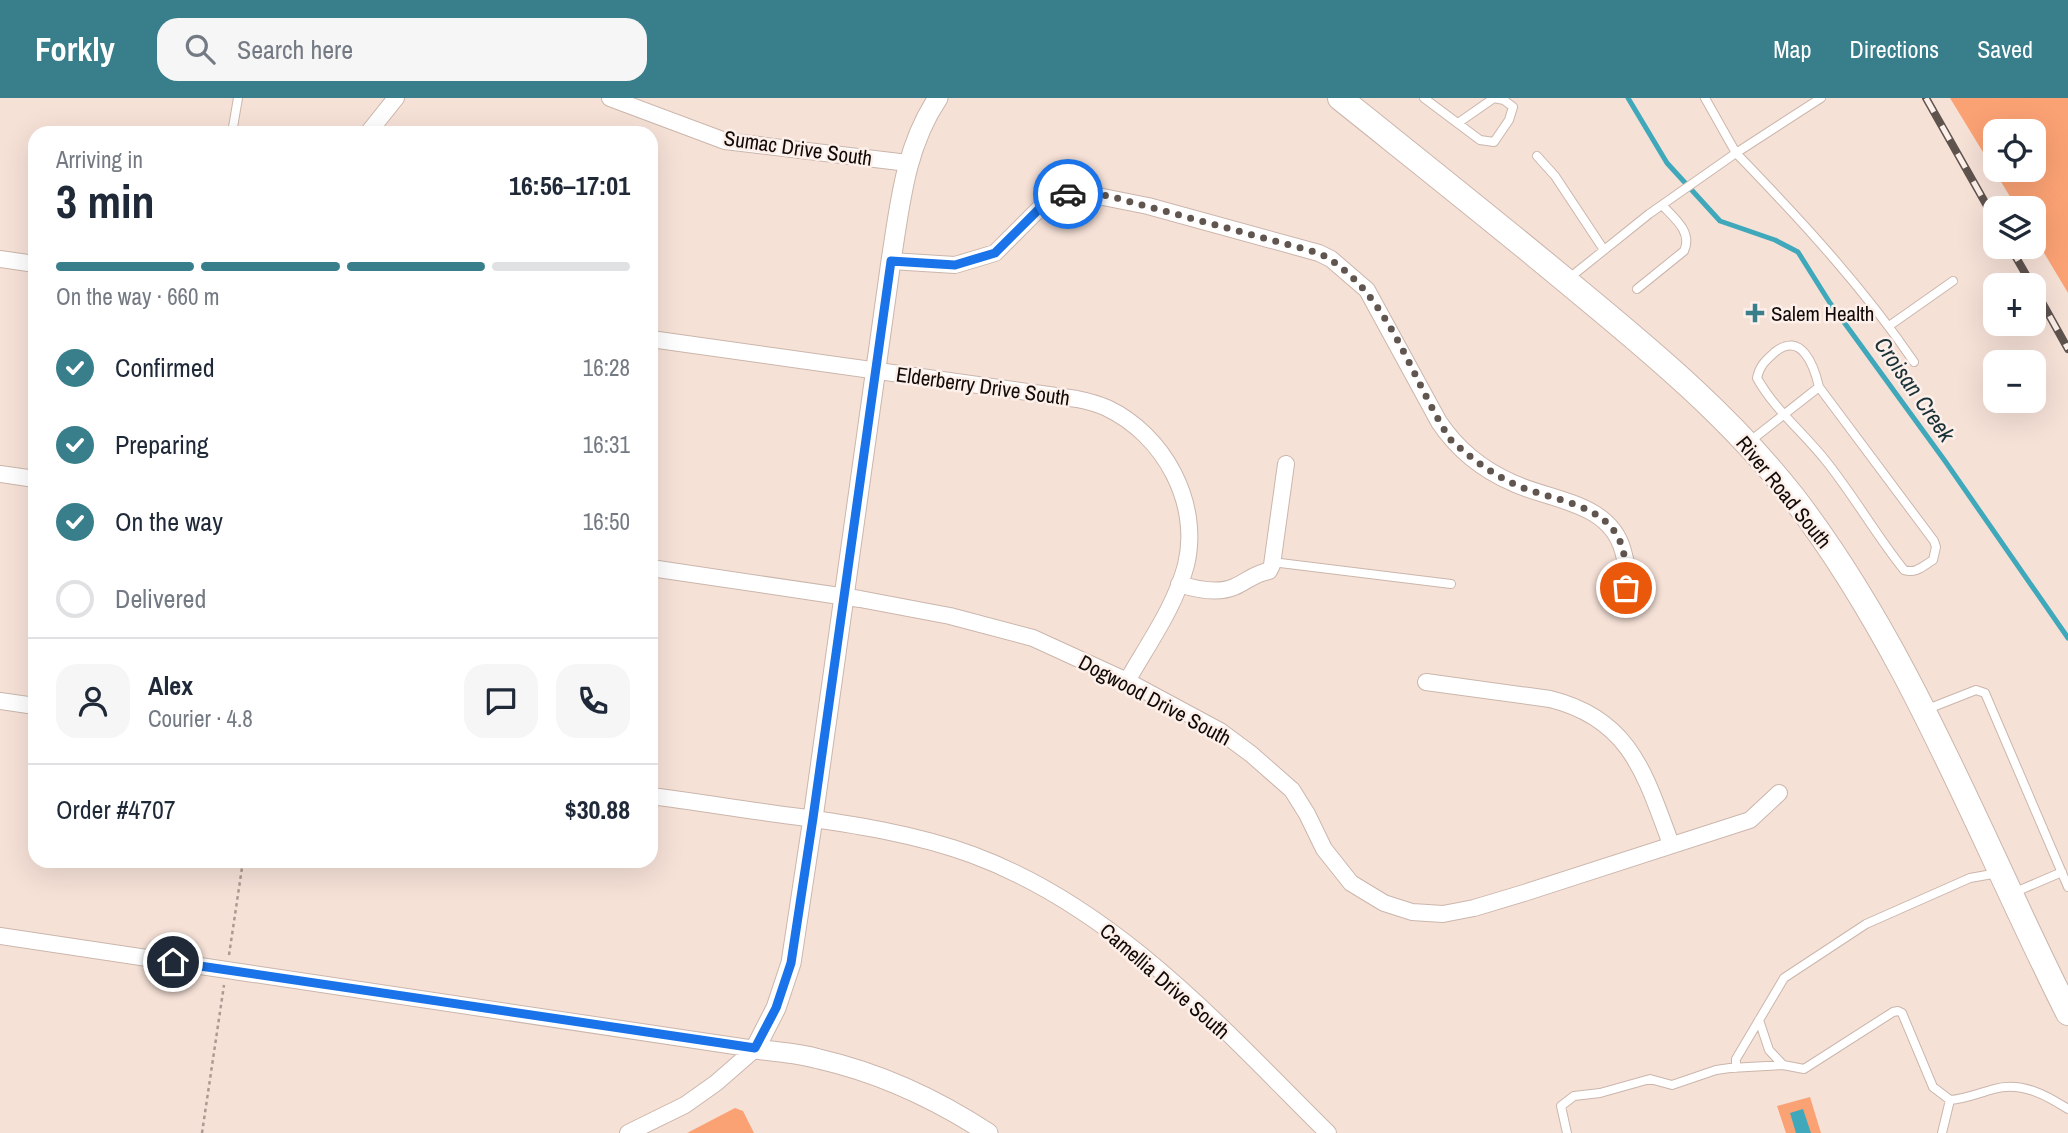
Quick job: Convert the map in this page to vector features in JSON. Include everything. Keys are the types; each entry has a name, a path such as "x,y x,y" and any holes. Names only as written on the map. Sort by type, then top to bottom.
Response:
{"main road":[{"name":"River Road South","path":"1340,98 1566,280 1669,367 1747,444 1792,496 1851,579 1886,639 2068,1013"}],"street":[{"path":"374,126 396,98"},
{"name":"Sumac Drive South","path":"610,98 725,141 908,163"},
{"path":"635,1131 685,1105 716,1083 755,1048 776,1008 791,963 891,261 908,163 917,136 938,98"},
{"path":"891,261 955,265 995,253 1043,205 1059,195 1079,192 1109,196 1319,253 1331,259 1367,290 1439,422 1450,439 1467,455 1512,483 1599,515 1615,530 1628,572 1626,588 1616,607"},
{"path":"0,259 28,263"},
{"name":"Elderberry Drive South","path":"658,340 1077,399 1108,408 1125,419 1143,433 1165,458 1182,491 1188,519 1186,564 1179,584 1172,602 1127,681"},
{"path":"1179,584 1220,590 1233,588 1256,574 1269,571 1286,464"},
{"path":"0,474 28,478"},
{"name":"Dogwood Drive South","path":"658,569 845,596 950,616 1033,638 1127,681 1220,731 1292,790 1324,849 1351,883 1384,903 1412,912 1443,914 1474,908 1750,820 1779,793"},
{"path":"1426,682 1550,699 1568,704 1613,730 1637,759 1671,844"},
{"path":"0,701 28,705"},
{"name":"Camellia Drive South","path":"658,797 813,818 912,838 973,855 1044,887 1106,926 1158,969 1328,1133"},
{"path":"0,936 817,1058 861,1070 911,1089 988,1133"}],"lane":[{"path":"233,126 238,98"},
{"path":"1424,98 1480,140 1494,142 1509,120 1513,107 1504,100 1494,98 1458,123"},
{"path":"1705,98 1736,153 1808,227 1889,326 1914,362"},
{"path":"1566,280 1673,196 1821,98"},
{"path":"1537,156 1555,176 1604,250"},
{"path":"1637,289 1684,251 1688,243 1686,231 1662,205"},
{"path":"1889,326 1953,281"},
{"path":"1797,345 1816,374 1819,387 1934,541 1936,547 1933,560 1918,570 1904,570 1825,459 1757,378 1762,363 1782,347 1797,345"},
{"path":"1747,444 1819,387"},
{"path":"1272,562 1451,584"},
{"path":"1922,711 1976,690 1984,693 2068,887"},
{"path":"1736,1068 1736,1059 1784,978 1866,924 1970,878 2005,884 2062,872"},
{"path":"1567,1133 1562,1107 1574,1096 1600,1093 1650,1079 1672,1085 1716,1070 1783,1065 1804,1069 1898,1011 1902,1013 1933,1087 1950,1100 2000,1087 2018,1087 2048,1096 2068,1109"},
{"path":"1759,1020 1769,1050 1783,1065"},
{"path":"1942,1133 1950,1100"}],"path":[{"path":"202,1133 242,868"}],"shaded area":[{"path":"1950,98 2068,98 2068,293 2046,256 2046,196 2010,196 2001,182 2046,182 2046,119 1983,119 1983,152"},
{"path":"1810,1097 1821,1133 1786,1133 1777,1106"},
{"path":"735,1108 743,1111 754,1133 687,1133"}],"water":[{"path":"1803,1109 1811,1133 1796,1133 1790,1113"}],"waterway":[{"name":"Croisan Creek","path":"1628,98 1667,163 1720,221 1775,240 1798,252 1830,303 1945,461 2068,638"}],"railway":[{"path":"1926,98 1983,199"},
{"path":"2017,259 2025,273"},
{"path":"2046,310 2068,349"}],"way so far":[{"path":"1068,194 1079,192 1109,196 1319,253 1331,259 1367,290 1375,301 1450,439 1467,455 1512,483 1599,515 1615,530 1621,545 1628,572 1626,588"}],"place":[{"name":"Salem Health","path":"1755,313"}],"route":[{"path":"173,962 755,1048 776,1008 791,963 891,261 955,265 995,253 1043,205 1059,195 1068,194"}]}
